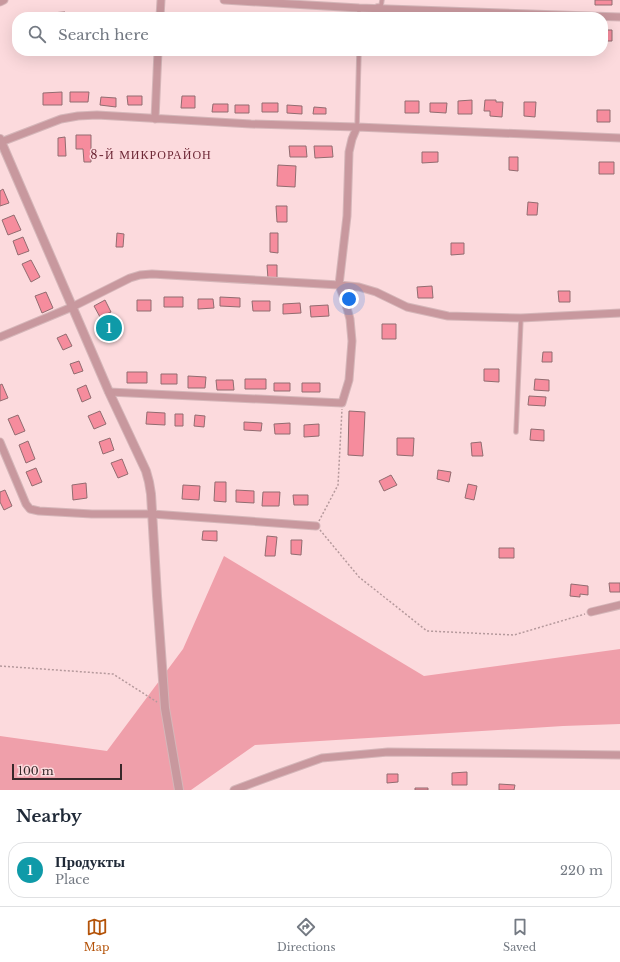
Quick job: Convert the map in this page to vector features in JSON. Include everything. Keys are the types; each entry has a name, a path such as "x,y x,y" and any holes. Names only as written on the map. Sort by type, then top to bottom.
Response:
{"street":[{"path":"0,2 4,0"},
{"path":"160,12 161,0"},
{"path":"224,0 359,8 475,12"},
{"path":"608,17 620,17"},
{"path":"154,119 158,56"},
{"path":"179,790 165,708 151,494 146,471 109,392 1,141 61,119 97,115 251,124 357,126 620,138"},
{"path":"109,392 342,403 349,380 352,341 350,319 339,285 347,216 349,152 357,126"},
{"path":"0,337 72,307 130,278 152,274 359,287 376,292 407,307 448,316 521,318 620,313"},
{"path":"0,442 26,504 30,509 39,511 92,514 152,514 316,526"},
{"path":"590,612 620,604"},
{"path":"234,790 322,758 388,752 620,755"}],"lane":[{"path":"359,12 359,8 381,6 382,0"},
{"path":"357,126 358,56"},
{"path":"516,432 521,318"}],"path":[{"path":"342,403 338,485 316,526 359,577 427,631 514,635 590,612"},
{"path":"0,666 113,674 165,708"}],"shaded area":[{"path":"224,556 424,676 620,649 620,724 563,726 255,745 191,790 0,790 0,736 107,751 183,649"}],"building":[{"path":"595,0 612,0 612,5 595,5"},
{"path":"608,30 612,30 612,41 608,41"},
{"path":"62,92 62,105 43,105 43,93"},
{"path":"70,92 89,92 88,102 70,102"},
{"path":"127,96 142,96 142,105 128,105"},
{"path":"182,96 195,96 195,108 181,108"},
{"path":"101,97 116,98 116,107 100,105"},
{"path":"472,100 472,114 458,114 458,101"},
{"path":"485,100 496,100 496,102 503,102 502,117 490,116 490,111 484,111"},
{"path":"405,101 419,101 419,113 405,113"},
{"path":"524,102 536,102 535,117 524,116"},
{"path":"262,103 278,103 278,112 262,112"},
{"path":"430,103 447,103 446,113 430,112"},
{"path":"213,104 228,104 228,112 212,112"},
{"path":"235,105 249,105 249,113 235,113"},
{"path":"287,105 302,106 302,114 287,113"},
{"path":"314,107 326,108 326,114 313,114"},
{"path":"597,110 610,110 610,122 597,122"},
{"path":"76,135 91,135 91,162 84,162 83,149 76,149"},
{"path":"65,137 66,156 58,156 58,138"},
{"path":"289,146 306,146 307,157 290,157"},
{"path":"314,146 332,146 333,157 315,158"},
{"path":"422,152 438,152 438,162 422,163"},
{"path":"509,157 518,157 518,171 509,170"},
{"path":"599,162 614,162 614,174 599,174"},
{"path":"278,165 296,166 295,187 277,186"},
{"path":"3,189 9,203 0,206 0,191"},
{"path":"528,202 538,203 537,215 527,215"},
{"path":"276,206 287,206 287,222 277,222"},
{"path":"14,215 21,230 8,235 2,220"},
{"path":"117,233 124,234 123,247 116,247"},
{"path":"270,233 278,233 278,253 270,252"},
{"path":"23,237 29,251 18,255 13,241"},
{"path":"451,243 464,243 464,254 451,255"},
{"path":"31,260 40,277 31,282 22,264"},
{"path":"267,265 277,265 277,279 268,279"},
{"path":"432,286 433,298 418,298 417,287"},
{"path":"558,291 570,291 570,302 559,302"},
{"path":"46,292 53,308 42,313 35,296"},
{"path":"164,297 183,297 183,307 164,307"},
{"path":"220,297 240,298 240,307 220,306"},
{"path":"198,299 213,299 214,308 198,309"},
{"path":"105,300 111,312 100,317 94,306"},
{"path":"137,300 151,300 151,311 137,311"},
{"path":"252,301 270,301 270,311 253,311"},
{"path":"300,303 301,313 283,314 283,304"},
{"path":"328,305 329,316 311,317 310,306"},
{"path":"114,317 119,335 105,339 100,321"},
{"path":"382,324 396,324 396,339 382,339"},
{"path":"66,334 72,346 63,350 57,338"},
{"path":"543,352 552,352 552,362 542,362"},
{"path":"79,361 83,371 74,374 70,364"},
{"path":"484,369 499,369 499,382 484,381"},
{"path":"127,372 147,372 147,383 127,383"},
{"path":"161,374 177,374 177,384 161,384"},
{"path":"188,376 206,377 205,388 188,388"},
{"path":"245,379 266,379 266,389 245,389"},
{"path":"535,379 549,380 549,391 534,390"},
{"path":"216,380 233,380 234,390 217,390"},
{"path":"274,383 290,383 290,391 274,391"},
{"path":"302,383 320,383 320,392 302,392"},
{"path":"2,384 8,398 0,401 0,385"},
{"path":"86,385 91,398 82,402 77,389"},
{"path":"529,396 546,397 545,406 528,405"},
{"path":"100,411 106,424 94,429 88,416"},
{"path":"349,411 365,412 363,456 348,455"},
{"path":"147,412 165,413 165,425 146,424"},
{"path":"175,414 183,414 183,426 175,426"},
{"path":"18,415 25,431 15,435 8,419"},
{"path":"195,415 205,416 204,427 194,426"},
{"path":"244,422 262,423 261,431 244,430"},
{"path":"290,423 290,434 275,434 274,424"},
{"path":"319,424 319,436 304,437 304,425"},
{"path":"531,429 544,430 544,441 530,440"},
{"path":"110,438 114,450 103,454 99,442"},
{"path":"397,438 414,438 413,456 397,455"},
{"path":"28,441 35,459 26,463 19,445"},
{"path":"481,442 483,456 472,456 471,443"},
{"path":"122,459 128,474 118,478 111,463"},
{"path":"36,468 42,482 32,486 26,472"},
{"path":"438,470 451,472 449,482 437,479"},
{"path":"391,475 397,485 384,491 379,481"},
{"path":"215,482 226,482 226,502 214,501"},
{"path":"86,483 87,498 73,500 72,485"},
{"path":"468,484 477,486 474,500 465,498"},
{"path":"183,485 200,486 199,500 182,499"},
{"path":"5,490 12,506 4,510 0,502 0,492"},
{"path":"236,490 254,491 254,503 236,502"},
{"path":"263,492 280,492 279,506 262,506"},
{"path":"293,495 308,495 308,505 294,505"},
{"path":"203,531 217,531 217,541 202,540"},
{"path":"267,536 277,537 275,556 265,556"},
{"path":"291,540 302,540 301,555 291,554"},
{"path":"499,548 514,548 514,558 499,558"},
{"path":"609,583 620,583 620,592 610,592"},
{"path":"571,584 588,586 588,595 580,594 580,597 570,596"},
{"path":"467,772 467,785 452,785 452,773"},
{"path":"387,774 398,774 398,782 387,783"},
{"path":"499,784 515,785 514,790 499,790"},
{"path":"415,788 428,788 428,790 415,790"}],"place":[{"name":"Продукты","path":"109,328"}],"district":[{"name":"8-Й МИКРОРАЙОН","path":"151,155"}]}
